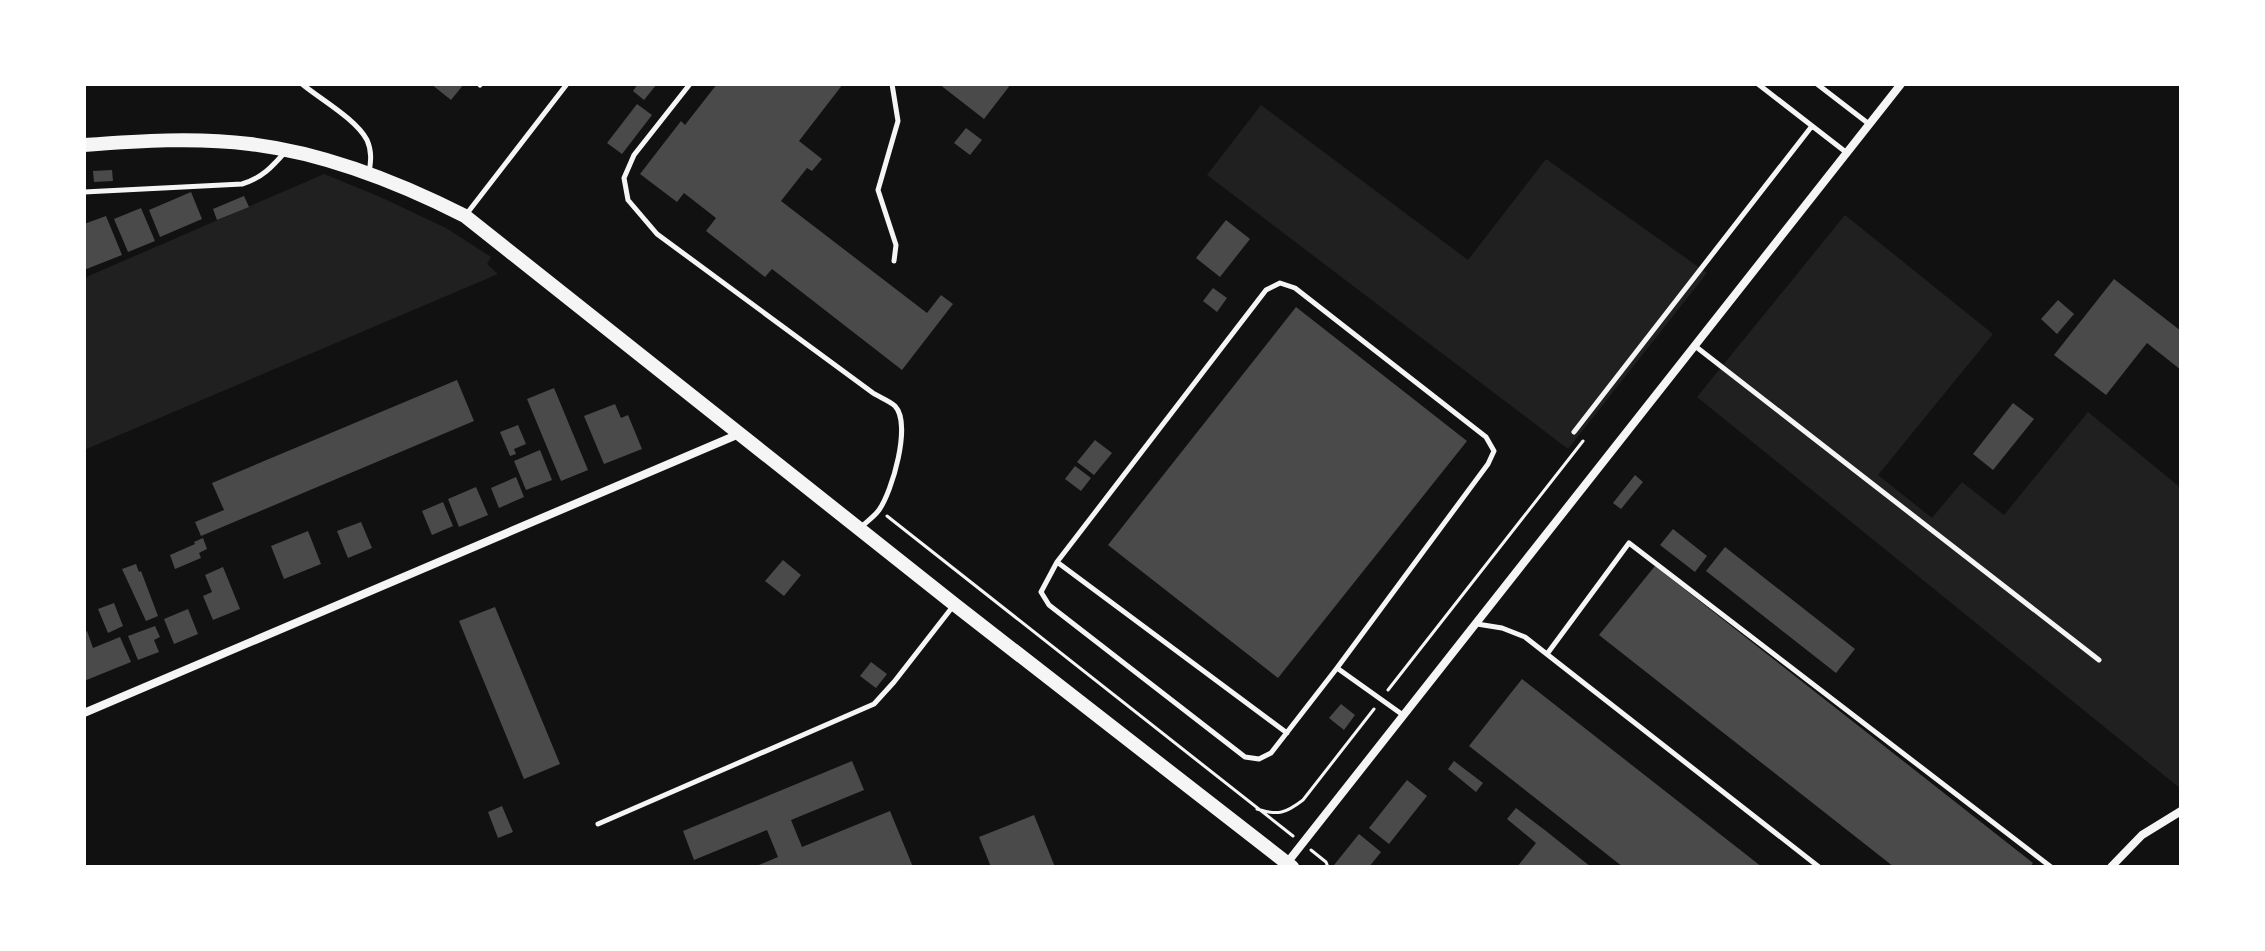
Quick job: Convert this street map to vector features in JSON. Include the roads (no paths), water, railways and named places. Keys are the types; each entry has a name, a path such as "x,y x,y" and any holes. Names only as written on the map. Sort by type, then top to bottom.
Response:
{"main road":[{"path":"84,145 170,141 251,144 368,173 465,216 954,604 1290,865"}],"street":[{"path":"1290,865 1303,843 1901,84"},
{"path":"84,713 739,434"},
{"path":"2111,867 2142,835 2181,811"}],"lane":[{"path":"302,84 359,129 368,142 371,158 368,173"},
{"path":"465,216 567,84"},
{"path":"690,84 634,155 624,178 628,200 657,234 860,384 895,406 902,421 902,438 891,486 879,510 860,529"},
{"path":"892,84 898,121 878,190 896,245 894,261"},
{"path":"1758,84 1847,153"},
{"path":"1817,84 1870,125"},
{"path":"1574,432 1812,126"},
{"path":"84,192 242,184 258,179 270,170 286,151"},
{"path":"1280,283 1295,288 1486,437 1494,451 1488,464 1337,668 1271,753 1259,759 1245,757 1049,605 1041,592 1057,562 1266,290 1280,283"},
{"path":"1695,346 2099,660"},
{"path":"1547,654 1629,543 2051,867"},
{"path":"1057,562 1287,733"},
{"path":"598,824 874,704 954,604"},
{"path":"1477,624 1502,628 1525,637 1819,867"},
{"path":"1337,668 1404,716"}]}
